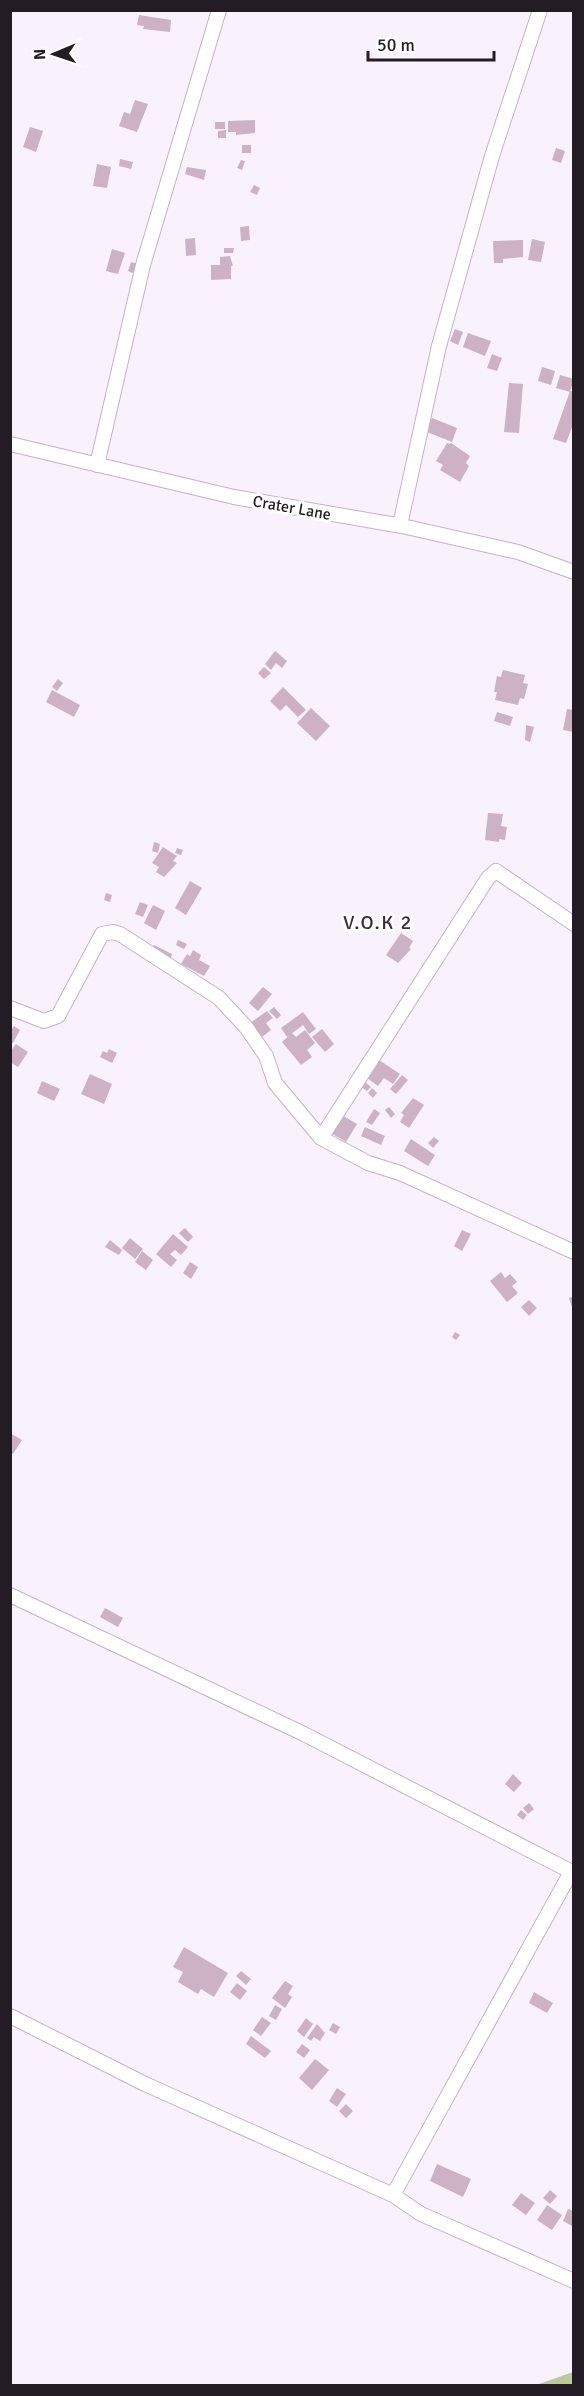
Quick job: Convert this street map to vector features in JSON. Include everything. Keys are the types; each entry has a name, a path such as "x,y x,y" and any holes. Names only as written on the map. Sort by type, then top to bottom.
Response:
{"street":[{"path":"97,465 143,265 219,10"},
{"path":"400,525 442,335 492,156 540,10"},
{"name":"Crater Lane","path":"10,444 234,496 400,525 518,552 573,572"},
{"path":"321,1138 394,1021 488,878 496,871 573,924"},
{"path":"10,1008 44,1021 58,1016 102,934 106,932 120,934 139,944 219,998 246,1027 266,1056 275,1083 321,1138 368,1163 399,1173 573,1252"},
{"path":"10,1595 304,1734 572,1873 393,2195"},
{"path":"10,2016 145,2084 393,2195 421,2214 573,2281"}],"green space":[{"path":"573,2372 573,2385 536,2385"}],"building":[{"path":"139,15 171,20 170,32 143,29 144,26 137,25"},
{"path":"135,100 148,104 137,132 119,126 124,112 130,114"},
{"path":"255,120 255,133 236,135 236,132 228,132 228,121"},
{"path":"215,122 225,122 225,129 215,129"},
{"path":"30,127 43,131 36,152 23,147"},
{"path":"226,130 226,138 218,138 218,131"},
{"path":"242,145 251,145 251,153 242,153"},
{"path":"556,148 565,151 561,163 552,160"},
{"path":"120,159 133,162 131,169 119,166"},
{"path":"241,160 245,161 242,170 237,168"},
{"path":"97,164 111,167 107,188 93,186"},
{"path":"187,167 206,170 204,180 185,174"},
{"path":"254,185 260,188 257,195 250,192"},
{"path":"249,226 250,240 241,241 240,227"},
{"path":"195,238 196,255 186,256 185,239"},
{"path":"532,239 545,242 541,262 528,260"},
{"path":"523,240 523,257 503,259 503,263 494,263 493,241"},
{"path":"224,248 234,248 233,253 224,253"},
{"path":"112,249 125,253 118,274 106,271"},
{"path":"230,256 233,266 231,266 231,279 211,280 211,265 220,265 220,257"},
{"path":"131,262 138,264 135,274 128,271"},
{"path":"455,329 463,332 458,345 450,341"},
{"path":"468,333 491,341 485,356 463,347"},
{"path":"492,354 502,358 497,371 487,368"},
{"path":"542,367 555,371 551,385 538,381"},
{"path":"560,375 574,379 570,392 556,388"},
{"path":"509,383 523,384 519,433 504,432"},
{"path":"570,391 574,392 574,422 566,443 553,439"},
{"path":"432,418 457,428 452,442 427,432"},
{"path":"447,443 451,443 470,456 466,463 469,466 460,482 440,470 443,465 436,461"},
{"path":"275,651 287,661 282,668 276,663 271,670 265,664"},
{"path":"264,667 271,673 264,679 258,673"},
{"path":"503,670 525,675 523,683 528,684 524,699 520,698 518,705 495,700 497,676 501,677"},
{"path":"58,679 63,683 57,691 52,687"},
{"path":"283,687 306,710 298,717 286,705 280,711 270,701"},
{"path":"52,690 80,705 74,717 46,702"},
{"path":"311,708 330,726 316,741 297,723"},
{"path":"567,709 574,710 574,732 563,730"},
{"path":"497,712 513,717 510,726 494,721"},
{"path":"526,725 534,727 530,742 525,740"},
{"path":"488,813 503,814 501,826 507,827 505,840 499,839 499,842 485,840"},
{"path":"154,842 160,844 158,853 152,851"},
{"path":"163,847 177,856 173,861 177,863 164,877 156,872 159,867 152,863"},
{"path":"177,848 183,850 181,855 175,853"},
{"path":"190,881 202,888 186,915 175,908"},
{"path":"106,893 112,895 110,902 104,900"},
{"path":"140,902 148,905 143,917 135,914"},
{"path":"153,905 165,911 156,930 144,923"},
{"path":"401,933 413,941 409,948 411,949 398,963 386,955"},
{"path":"178,940 187,944 184,949 176,945"},
{"path":"154,945 172,954 170,960 151,950"},
{"path":"193,950 201,955 199,960 210,966 204,976 181,964 187,954 190,956"},
{"path":"263,987 272,994 258,1011 249,1003"},
{"path":"274,1007 281,1015 277,1019 269,1011"},
{"path":"267,1011 273,1018 266,1023 271,1030 261,1038 250,1023"},
{"path":"303,1012 316,1029 309,1034 303,1025 287,1037 281,1028"},
{"path":"14,1026 20,1030 13,1043 10,1042 10,1032"},
{"path":"322,1029 334,1044 325,1052 312,1037"},
{"path":"305,1030 315,1043 307,1050 312,1057 301,1065 282,1042 292,1033 296,1037"},
{"path":"16,1044 28,1052 18,1067 10,1062 10,1052"},
{"path":"109,1049 117,1053 112,1063 100,1057 103,1051 107,1053"},
{"path":"379,1060 400,1074 393,1084 384,1078 378,1086 367,1078"},
{"path":"90,1074 112,1084 104,1104 81,1094"},
{"path":"402,1075 408,1080 396,1094 390,1089"},
{"path":"42,1081 60,1089 54,1101 37,1093"},
{"path":"365,1082 371,1087 367,1091 361,1087"},
{"path":"372,1088 377,1093 373,1098 368,1093"},
{"path":"413,1098 424,1105 409,1128 400,1122 404,1115 401,1113"},
{"path":"389,1107 395,1114 391,1118 385,1110"},
{"path":"374,1109 380,1113 372,1125 366,1122"},
{"path":"342,1115 357,1124 346,1142 331,1133"},
{"path":"365,1127 385,1136 381,1145 361,1136"},
{"path":"434,1137 439,1141 433,1148 428,1143"},
{"path":"411,1139 435,1155 428,1166 404,1151"},
{"path":"185,1228 193,1237 188,1242 179,1233"},
{"path":"462,1230 471,1234 462,1251 454,1246"},
{"path":"173,1234 188,1247 181,1255 175,1250 170,1254 177,1260 171,1267 156,1254"},
{"path":"130,1238 143,1249 135,1259 122,1248"},
{"path":"110,1240 122,1250 119,1255 105,1247"},
{"path":"142,1251 153,1260 146,1270 135,1262"},
{"path":"190,1262 198,1267 191,1279 183,1273"},
{"path":"501,1272 505,1278 510,1274 517,1282 512,1286 518,1293 507,1302 490,1281"},
{"path":"574,1296 574,1310 573,1310 569,1298"},
{"path":"529,1300 537,1308 529,1316 521,1307"},
{"path":"455,1332 460,1335 456,1340 452,1337"},
{"path":"10,1433 22,1440 13,1454 10,1452"},
{"path":"105,1608 123,1618 118,1627 100,1617"},
{"path":"513,1774 522,1783 514,1792 505,1784"},
{"path":"529,1803 534,1809 528,1814 523,1808"},
{"path":"521,1810 527,1815 523,1820 517,1815"},
{"path":"184,1947 228,1973 214,1997 201,1989 198,1994 178,1982 183,1972 173,1967"},
{"path":"241,1971 251,1979 246,1985 236,1976"},
{"path":"285,1981 293,1986 288,1994 292,1997 285,2008 272,1998"},
{"path":"237,1983 247,1991 240,2000 230,1992"},
{"path":"534,1992 553,2003 547,2013 529,2003"},
{"path":"275,2005 282,2009 276,2020 269,2016"},
{"path":"262,2017 271,2023 261,2036 253,2030"},
{"path":"306,2018 313,2024 304,2037 297,2031"},
{"path":"333,2023 340,2027 336,2034 329,2030"},
{"path":"317,2024 325,2033 320,2041 314,2037 311,2041 307,2038"},
{"path":"251,2036 271,2051 265,2058 246,2044"},
{"path":"302,2044 310,2050 304,2058 296,2052"},
{"path":"315,2059 329,2070 312,2090 299,2078"},
{"path":"337,2088 346,2094 337,2107 329,2101"},
{"path":"346,2104 353,2111 346,2118 339,2111"},
{"path":"437,2164 471,2179 463,2197 430,2181"},
{"path":"550,2190 557,2196 550,2204 543,2198"},
{"path":"521,2193 535,2203 526,2215 512,2205"},
{"path":"547,2205 562,2215 552,2230 537,2220"},
{"path":"568,2209 574,2211 572,2226 563,2221"}],"district":[{"name":"V.O.K 2","path":"378,922"}]}
